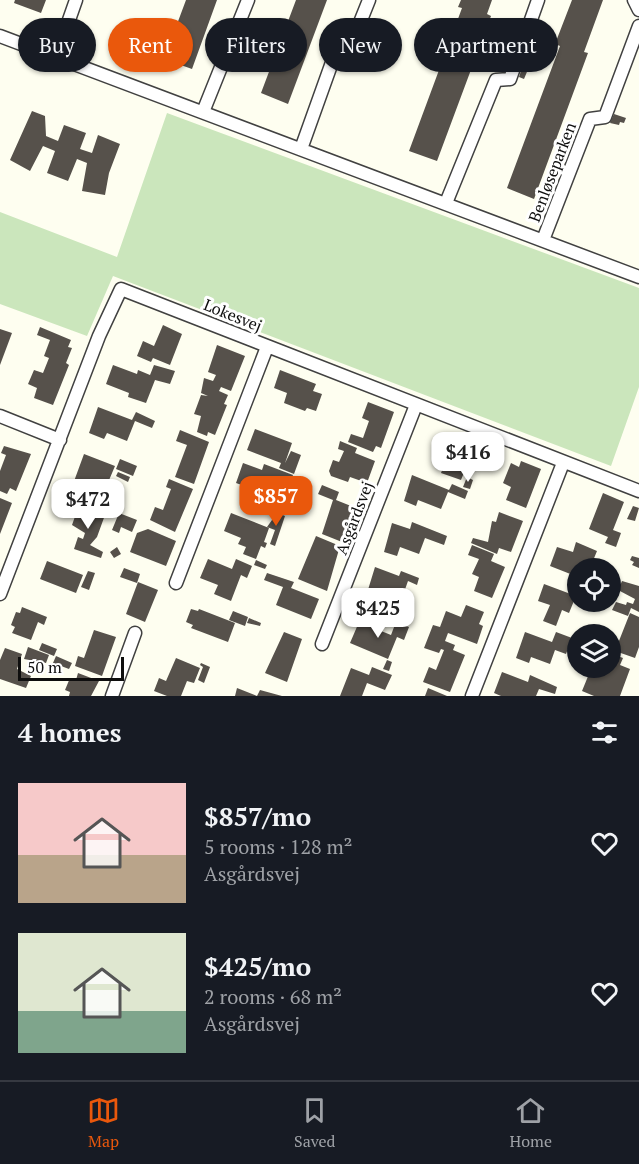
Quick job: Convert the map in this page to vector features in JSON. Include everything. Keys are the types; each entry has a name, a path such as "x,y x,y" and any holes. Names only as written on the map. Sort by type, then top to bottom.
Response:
{"street":[{"path":"70,18 76,0"},
{"path":"202,112 248,0"},
{"path":"301,149 345,26 359,25 369,0"},
{"path":"446,203 496,80 510,79 538,0"},
{"path":"634,0 639,10"},
{"name":"Benløseparken","path":"543,240 590,119 605,117 639,26"},
{"name":"Benløseparken","path":"0,36 18,43"},
{"name":"Benløseparken","path":"96,72 639,277"},
{"name":"Lokesvej","path":"0,594 99,336 121,289 639,491"},
{"path":"176,583 267,347"},
{"name":"Asgårdsvej","path":"322,644 416,405"},
{"path":"0,416 60,440"},
{"path":"472,696 563,463"},
{"path":"112,696 135,633"}],"green space":[{"path":"167,113 639,288 639,387 611,466 113,276 87,336 0,304 0,212 117,257"}],"building":[{"path":"15,0 46,0 41,13 14,3"},
{"path":"186,0 217,0 210,18 205,18 205,33 193,66 193,18 179,18"},
{"path":"296,0 327,0 307,53 307,18 289,18"},
{"path":"461,0 492,0 487,14 491,16 490,18 458,18 462,8 458,7"},
{"path":"572,0 603,0 584,52 588,53 534,199 507,188 550,72 558,72 560,46 558,36"},
{"path":"269,72 300,72 288,104 261,93"},
{"path":"438,72 470,72 437,161 409,151"},
{"path":"521,72 527,72 524,79 519,77"},
{"path":"32,111 45,116 46,136 58,141 64,125 86,133 80,149 92,153 98,135 120,144 109,173 105,195 82,191 87,163 77,159 68,181 47,173 55,151 43,146 30,171 10,160"},
{"path":"614,114 626,118 624,123 620,122 619,125 610,123"},
{"path":"163,325 182,334 170,365 153,358 151,362 137,356 143,341 154,346"},
{"path":"40,327 71,340 68,347 72,348 66,363 69,365 53,405 34,398 37,388 28,384 34,370 43,373 49,358 44,356 50,340 37,335"},
{"path":"0,329 12,333 0,365"},
{"path":"217,345 245,356 231,391 221,387 219,391 228,395 224,404 227,405 215,435 208,432 207,436 197,432 201,416 194,414 201,395 208,396 201,393 204,378 213,381 216,375 208,372"},
{"path":"113,365 137,374 138,370 150,375 154,365 175,371 170,384 155,380 146,403 128,397 129,393 106,384"},
{"path":"280,370 316,384 313,391 322,394 316,411 307,408 305,411 284,403 287,393 274,388"},
{"path":"368,402 394,412 381,448 376,446 373,452 348,442 351,434 363,438 369,421 362,418"},
{"path":"98,407 132,420 136,412 155,421 152,428 135,421 127,441 107,433 104,439 89,433"},
{"path":"255,429 292,443 285,463 291,451 301,455 294,474 279,468 281,463 247,450"},
{"path":"180,430 209,442 194,484 175,477 187,445 176,441"},
{"path":"454,440 485,451 480,464 469,460 461,480 441,473"},
{"path":"340,441 357,448 355,453 375,461 367,483 350,477 348,482 331,476 329,471 333,460 339,462 344,451 338,449"},
{"path":"4,446 31,454 16,491 10,488 7,494 0,491 0,471 6,455 1,453"},
{"path":"84,454 115,466 107,485 92,479 87,489 73,484"},
{"path":"120,459 137,466 133,476 116,469"},
{"path":"521,461 541,469 526,508 506,500 511,487 503,483 511,463 519,467"},
{"path":"243,463 262,470 264,464 293,475 288,488 279,485 274,497 236,483"},
{"path":"118,472 130,477 128,482 116,476"},
{"path":"412,475 449,490 452,484 468,491 465,499 448,492 441,509 418,500 416,506 404,501"},
{"path":"467,477 473,480 470,489 463,487"},
{"path":"169,479 193,489 175,532 150,520 155,507 163,510 171,489 166,487"},
{"path":"322,485 339,492 336,500 356,508 342,542 322,534 333,500 318,494"},
{"path":"603,493 624,502 613,530 621,533 616,547 605,543 608,537 589,529"},
{"path":"0,498 12,503 0,534"},
{"path":"82,506 105,515 97,537 90,545 103,552 101,558 74,549 78,537 83,539 85,533 72,525 78,508 81,509"},
{"path":"633,506 639,508 635,521 627,519"},
{"path":"499,512 523,521 511,552 499,548 497,554 471,543 473,538 488,542 492,521 496,522"},
{"path":"119,513 137,520 132,532 121,527 119,533 112,530"},
{"path":"231,513 269,528 264,542 267,543 265,548 261,546 256,559 243,554 246,547 238,544 241,538 224,531"},
{"path":"277,513 285,516 275,546 270,544 275,530 267,527"},
{"path":"412,522 447,536 444,545 425,538 419,554 400,547 397,556 384,552 392,523 410,529"},
{"path":"148,529 176,541 166,566 130,552 137,533"},
{"path":"316,536 340,546 327,591 298,579"},
{"path":"576,542 597,551 594,558 567,558 567,573 550,566 557,547 573,552"},
{"path":"472,545 494,554 491,561 505,567 492,598 474,591 479,577 472,574 479,559 468,555"},
{"path":"117,547 121,554 114,558 110,552"},
{"path":"632,556 639,558 639,568 632,565 634,562 630,560"},
{"path":"208,559 232,569 236,559 252,566 247,578 241,575 231,601 214,594 218,585 200,578"},
{"path":"256,560 267,565 265,569 254,565"},
{"path":"47,561 83,575 76,593 40,579"},
{"path":"375,567 399,576 401,571 419,578 417,585 408,581 402,598 381,590 379,597 367,593"},
{"path":"124,568 140,574 137,583 120,577"},
{"path":"88,571 95,573 89,590 81,587"},
{"path":"267,573 294,582 291,588 319,599 311,619 276,605 283,587 264,580"},
{"path":"622,581 639,586 639,612 631,608 628,616 617,612 621,612 621,604 633,604 635,599 621,592"},
{"path":"138,582 158,590 145,622 126,614"},
{"path":"544,584 567,593 567,612 569,612 569,613 562,610 556,626 543,621 550,605 538,601"},
{"path":"466,605 484,612 479,624 483,626 477,644 448,633 445,641 455,645 453,650 465,655 450,692 423,682 429,667 436,670 444,650 441,649 439,653 424,648 433,625 440,627 446,611 461,617"},
{"path":"22,607 47,617 44,625 38,622 31,640 12,633 15,627 11,625 16,612 20,613"},
{"path":"191,609 198,611 199,609 235,623 228,642 191,628 193,625 186,622"},
{"path":"233,611 248,617 245,626 229,620"},
{"path":"630,613 639,617 639,647 635,658 621,653 621,636"},
{"path":"249,618 261,623 260,626 247,623"},
{"path":"359,622 391,635 396,622 409,627 404,640 397,637 388,659 350,643"},
{"path":"94,630 116,637 102,676 75,666 78,656 84,658"},
{"path":"284,632 302,639 287,682 265,673"},
{"path":"525,632 552,642 556,632 567,636 566,654 555,650 550,664 531,657 529,663 516,658"},
{"path":"42,643 57,649 54,656 39,650"},
{"path":"28,647 49,655 46,663 24,659"},
{"path":"5,648 22,654 17,669 31,676 26,688 0,679 0,660"},
{"path":"56,656 72,663 69,669 53,663"},
{"path":"176,658 200,668 194,683 187,681 181,696 167,696 154,691 159,678 166,681"},
{"path":"387,660 392,662 389,671 383,669"},
{"path":"201,663 210,667 204,683 198,680 203,667"},
{"path":"621,665 630,669 620,696 594,696 582,691 587,678 621,678"},
{"path":"372,667 392,675 385,690 367,683 362,696 340,696 351,668 369,675"},
{"path":"502,672 528,682 530,675 557,687 555,694 539,689 536,696 501,696 494,693"},
{"path":"78,673 99,681 91,696 69,696 70,692 65,690 70,678 76,680"},
{"path":"237,688 257,696 235,696"},
{"path":"428,688 447,696 425,696"},
{"path":"260,690 282,696 257,696"}]}
